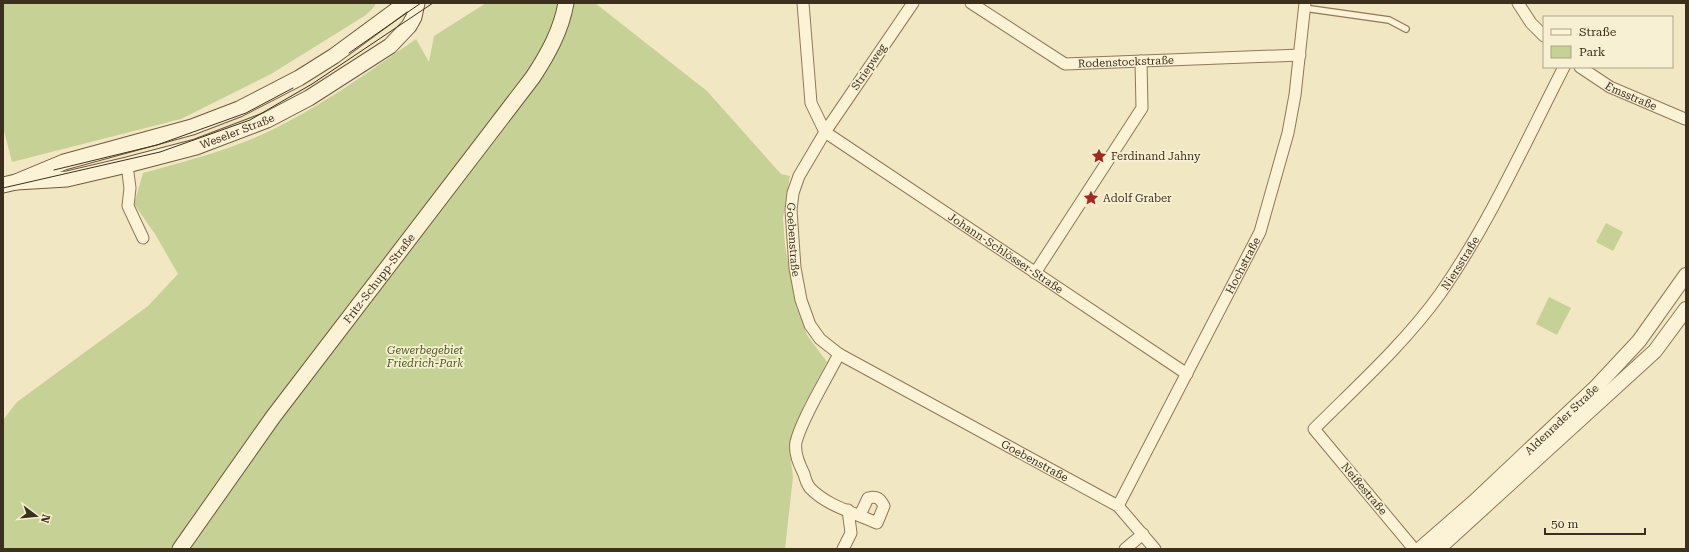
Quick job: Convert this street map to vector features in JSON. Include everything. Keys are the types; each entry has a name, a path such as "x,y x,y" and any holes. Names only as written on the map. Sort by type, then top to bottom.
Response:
{"main road":[{"name":"Weseler Straße","path":"10,184 64,162 192,127 240,109 299,78 334,56 406,3"},
{"name":"Weseler Straße","path":"10,184 67,179 127,165 196,147 267,120 309,98 390,46 409,26 414,17 417,3"},
{"name":"Fritz-Schupp-Straße","path":"180,549 273,417 533,78 548,54 558,32 566,3"}],"street":[{"path":"803,3 811,103 826,132"},
{"name":"Striepweg","path":"826,132 913,3"},
{"name":"Rodenstockstraße","path":"971,3 1064,64 1300,55"},
{"path":"1518,3 1531,23 1543,35"},
{"name":"Hochstraße","path":"1118,506 1260,232 1288,134 1300,55 1304,5"},
{"path":"1035,273 1142,108 1141,62"},
{"name":"Niersstraße","path":"1314,429 1406,337 1440,294 1474,240 1563,68"},
{"name":"Emsstraße","path":"1582,68 1610,87 1685,119"},
{"name":"Johann-Schlösser-Straße","path":"826,132 1187,374"},
{"name":"Goebenstraße","path":"826,132 799,176 793,193 791,210 796,268 801,300 810,325 820,339 839,354 1118,506 1155,549"},
{"path":"127,165 130,188 128,206 143,238"},
{"name":"Aldenrader Straße","path":"1420,549 1474,502 1597,386 1639,341 1686,275"},
{"name":"Aldenrader Straße","path":"1438,549 1655,352 1686,309"},
{"path":"839,354 804,423 796,443 797,459 809,487 831,503 860,515"},
{"name":"Neißestraße","path":"1314,429 1414,549"},
{"path":"843,549 851,533 848,510"},
{"path":"1125,549 1143,534"}],"lane":[{"path":"1304,5 1388,20 1406,28"}],"green space":[{"path":"3,3 376,3 366,15 271,74 181,119 12,162 3,127"},
{"name":"Gewerbegebiet Friedrich-Park","path":"486,3 595,3 707,91 781,174 790,176 783,218 785,245 796,306 807,335 827,362 804,405 793,434 791,462 793,477 785,549 3,549 3,420 17,402 148,306 178,274 155,234 134,204 143,173 232,147 261,135 321,103 416,39 429,62 434,36"},
{"path":"1606,223 1623,232 1613,251 1596,242"},
{"path":"1549,297 1571,308 1557,335 1536,324"}],"tram line":[{"path":"349,53 421,3"},
{"path":"3,188 160,152 250,120 312,84 433,3"},
{"path":"54,170 157,145 246,113 293,88"}],"place":[{"name":"Ferdinand Jahny","path":"1099,156"},
{"name":"Adolf Graber","path":"1091,198"}]}
